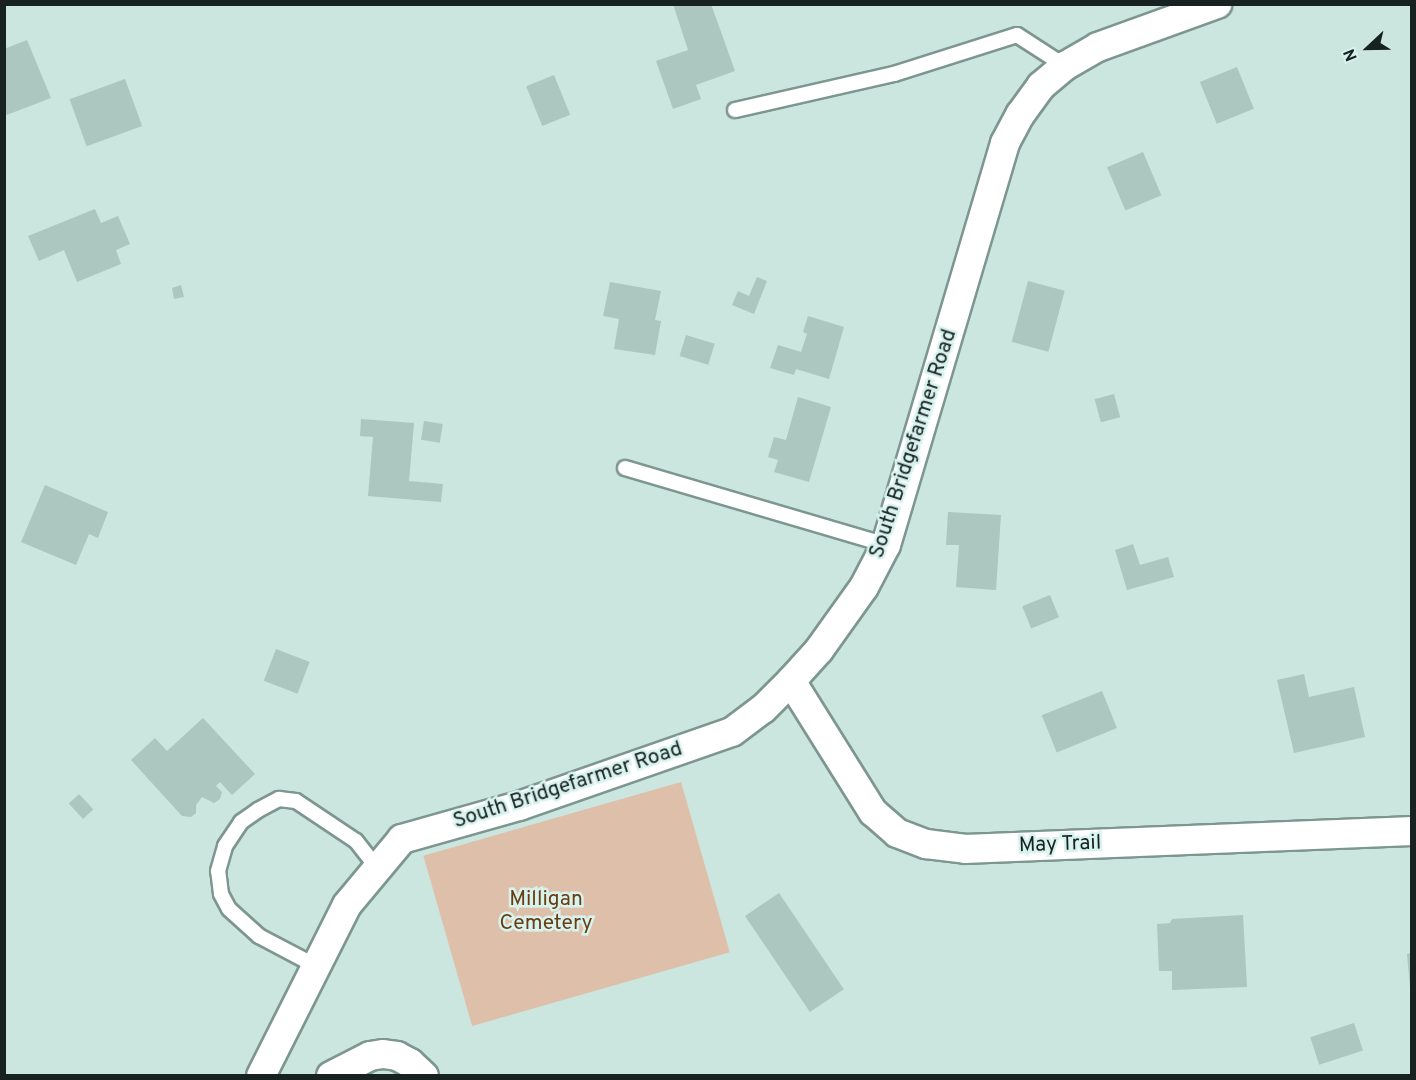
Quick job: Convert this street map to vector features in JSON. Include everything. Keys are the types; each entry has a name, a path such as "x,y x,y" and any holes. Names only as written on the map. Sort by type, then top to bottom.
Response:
{"street":[{"name":"South Bridgefarmer Road","path":"261,1076 346,905 402,839 519,807 732,732 763,709 819,650 864,587 886,545 1005,143 1020,115 1041,87 1065,66 1098,47 1217,4"},
{"name":"May Trail","path":"791,681 873,812 897,833 926,844 966,849 1412,831"},
{"path":"331,1076 370,1056 383,1054 404,1059 424,1076"}],"lane":[{"path":"735,110 894,74 1017,35 1065,66"},
{"path":"625,468 886,545"},
{"path":"314,966 259,936 229,909 221,894 218,871 225,846 242,822 258,810 279,799 296,801 356,841 376,867"}],"green space":[{"name":"Milligan Cemetery","path":"681,782 730,952 472,1026 423,856"}],"building":[{"path":"673,4 711,4 735,71 696,85 701,99 673,109 656,61 688,50"},
{"path":"27,40 51,98 4,116 4,49"},
{"path":"1237,67 1254,109 1217,124 1200,82"},
{"path":"554,75 570,115 542,126 526,86"},
{"path":"125,79 142,126 87,146 70,99"},
{"path":"1143,152 1161,195 1125,211 1107,167"},
{"path":"95,209 101,223 118,216 130,244 116,250 121,264 77,282 64,250 39,261 28,236"},
{"path":"757,277 767,281 754,314 732,305 738,291 749,296"},
{"path":"1028,281 1065,291 1048,352 1012,342"},
{"path":"610,282 661,291 655,320 661,321 655,355 614,349 619,319 603,316"},
{"path":"181,285 184,297 174,299 172,288"},
{"path":"808,316 844,327 829,379 796,369 794,375 770,368 778,345 801,352 807,334 803,332"},
{"path":"686,335 715,344 708,365 680,356"},
{"path":"1114,394 1120,417 1101,422 1095,399"},
{"path":"798,397 831,407 809,482 774,472 778,460 768,457 774,437 786,440"},
{"path":"361,419 414,423 409,481 443,484 441,502 368,496 373,437 360,436"},
{"path":"424,421 443,424 440,443 421,440"},
{"path":"45,485 108,512 98,538 89,534 76,565 21,542"},
{"path":"948,512 1001,515 996,590 956,587 959,545 946,545"},
{"path":"1133,544 1140,565 1168,557 1174,577 1127,590 1115,550"},
{"path":"1050,595 1059,617 1031,628 1022,606"},
{"path":"276,649 310,662 297,694 264,681"},
{"path":"1304,674 1309,697 1354,687 1365,737 1294,753 1277,680"},
{"path":"1102,691 1117,728 1057,752 1042,715"},
{"path":"203,718 255,774 232,795 220,782 216,786 222,792 220,799 214,803 202,797 196,805 196,813 191,817 182,816 131,760 155,738 167,751"},
{"path":"79,794 93,809 83,819 69,804"},
{"path":"779,893 844,989 810,1012 745,916"},
{"path":"1243,915 1247,987 1172,990 1172,971 1159,971 1157,924 1170,923 1172,919"},
{"path":"1412,953 1412,987 1410,987 1407,954"},
{"path":"1354,1023 1363,1051 1319,1065 1310,1037"}]}
